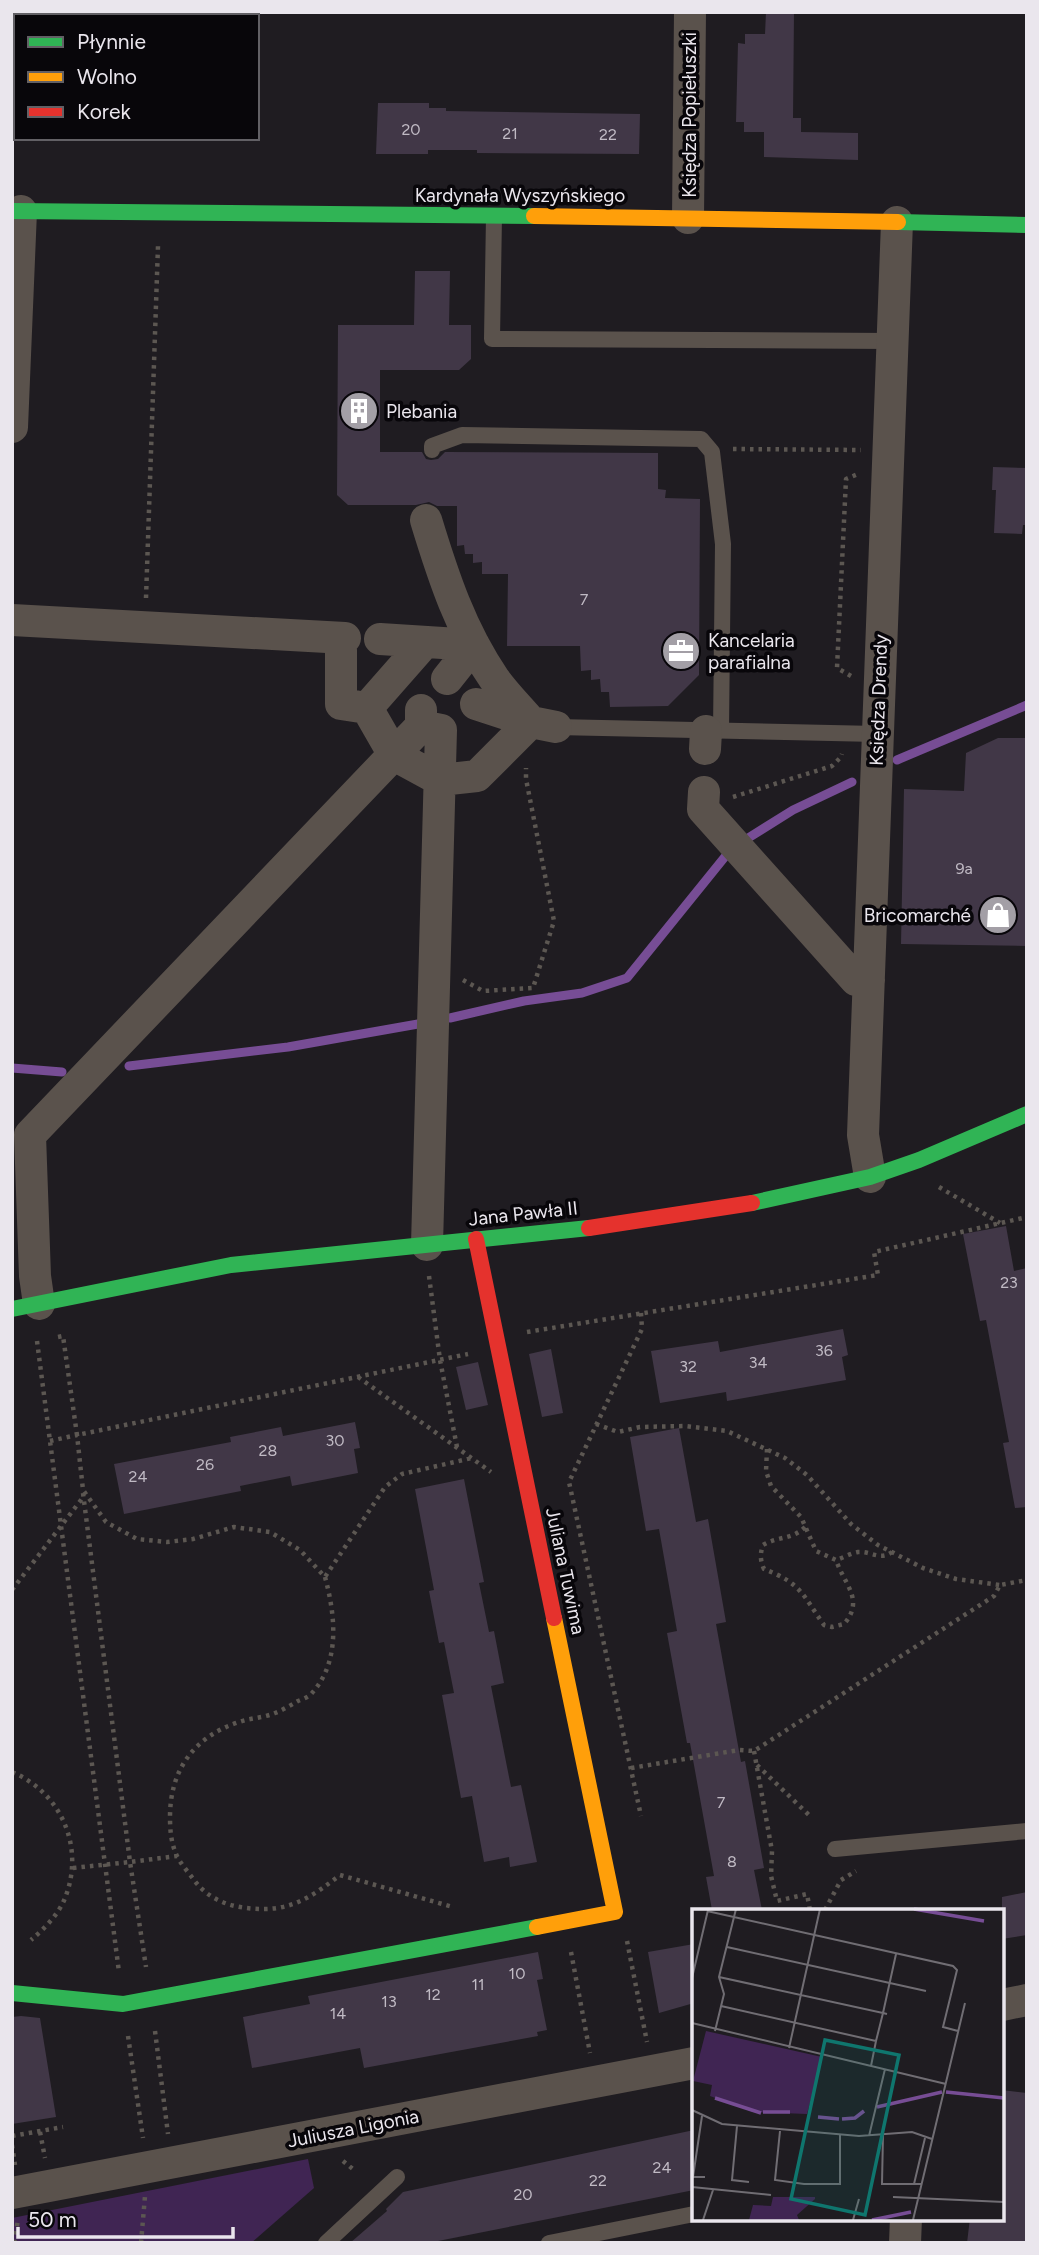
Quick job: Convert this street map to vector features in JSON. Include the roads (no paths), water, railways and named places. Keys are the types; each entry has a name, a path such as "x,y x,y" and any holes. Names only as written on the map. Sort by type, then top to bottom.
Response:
{"street":[{"name":"Księdza Popiełuszki","path":"688,218 690,12"},
{"name":"Kardynała Wyszyńskiego","path":"17,211 688,218 1027,225"},
{"path":"12,426 17,211"},
{"name":"Księdza Drendy","path":"870,1177 863,1135 877,734 883,450 893,341 897,222"},
{"path":"426,520 448,593 474,645 496,681 544,724"},
{"path":"12,620 145,627 343,644 341,704 367,708"},
{"path":"380,639 474,645"},
{"path":"367,708 425,642"},
{"path":"447,679 474,645"},
{"path":"476,704 544,724"},
{"path":"367,708 394,755 440,780 477,776 544,724"},
{"path":"26,1306 35,1276 21,1129 394,755 421,718 441,730 427,1255"},
{"path":"704,794 703,809 856,980 869,980"},
{"name":"Jana Pawła II","path":"26,1306 231,1265 427,1255 476,1239 605,1226 727,1208 870,1177 919,1160 1027,1114"},
{"name":"Juliana Tuwima","path":"12,1993 123,2004 615,1912 476,1239"},
{"path":"1004,2005 1027,2000"},
{"name":"Juliusza Ligonia","path":"14,2183 148,2167 692,2063"},
{"path":"905,2243 906,2220"}],"lane":[{"path":"494,216 492,339 893,341"},
{"path":"432,450 432,446 462,435 701,439 712,452 723,544 710,737"},
{"path":"544,724 710,737 877,734"},
{"path":"835,1849 1027,1831"},
{"path":"326,2243 397,2177"},
{"path":"549,2243 692,2214"}],"waterway":[{"path":"897,760 1027,705"},
{"path":"745,840 793,810 852,782"},
{"path":"450,1018 524,1001 582,993 627,978 728,853"},
{"path":"129,1066 288,1047 418,1024"},
{"path":"12,1068 62,1072"}],"place":[{"name":"Plebania","path":"359,411"},
{"name":"Kancelaria parafialna","path":"681,651"},
{"name":"Bricomarché","path":"998,915"}]}
